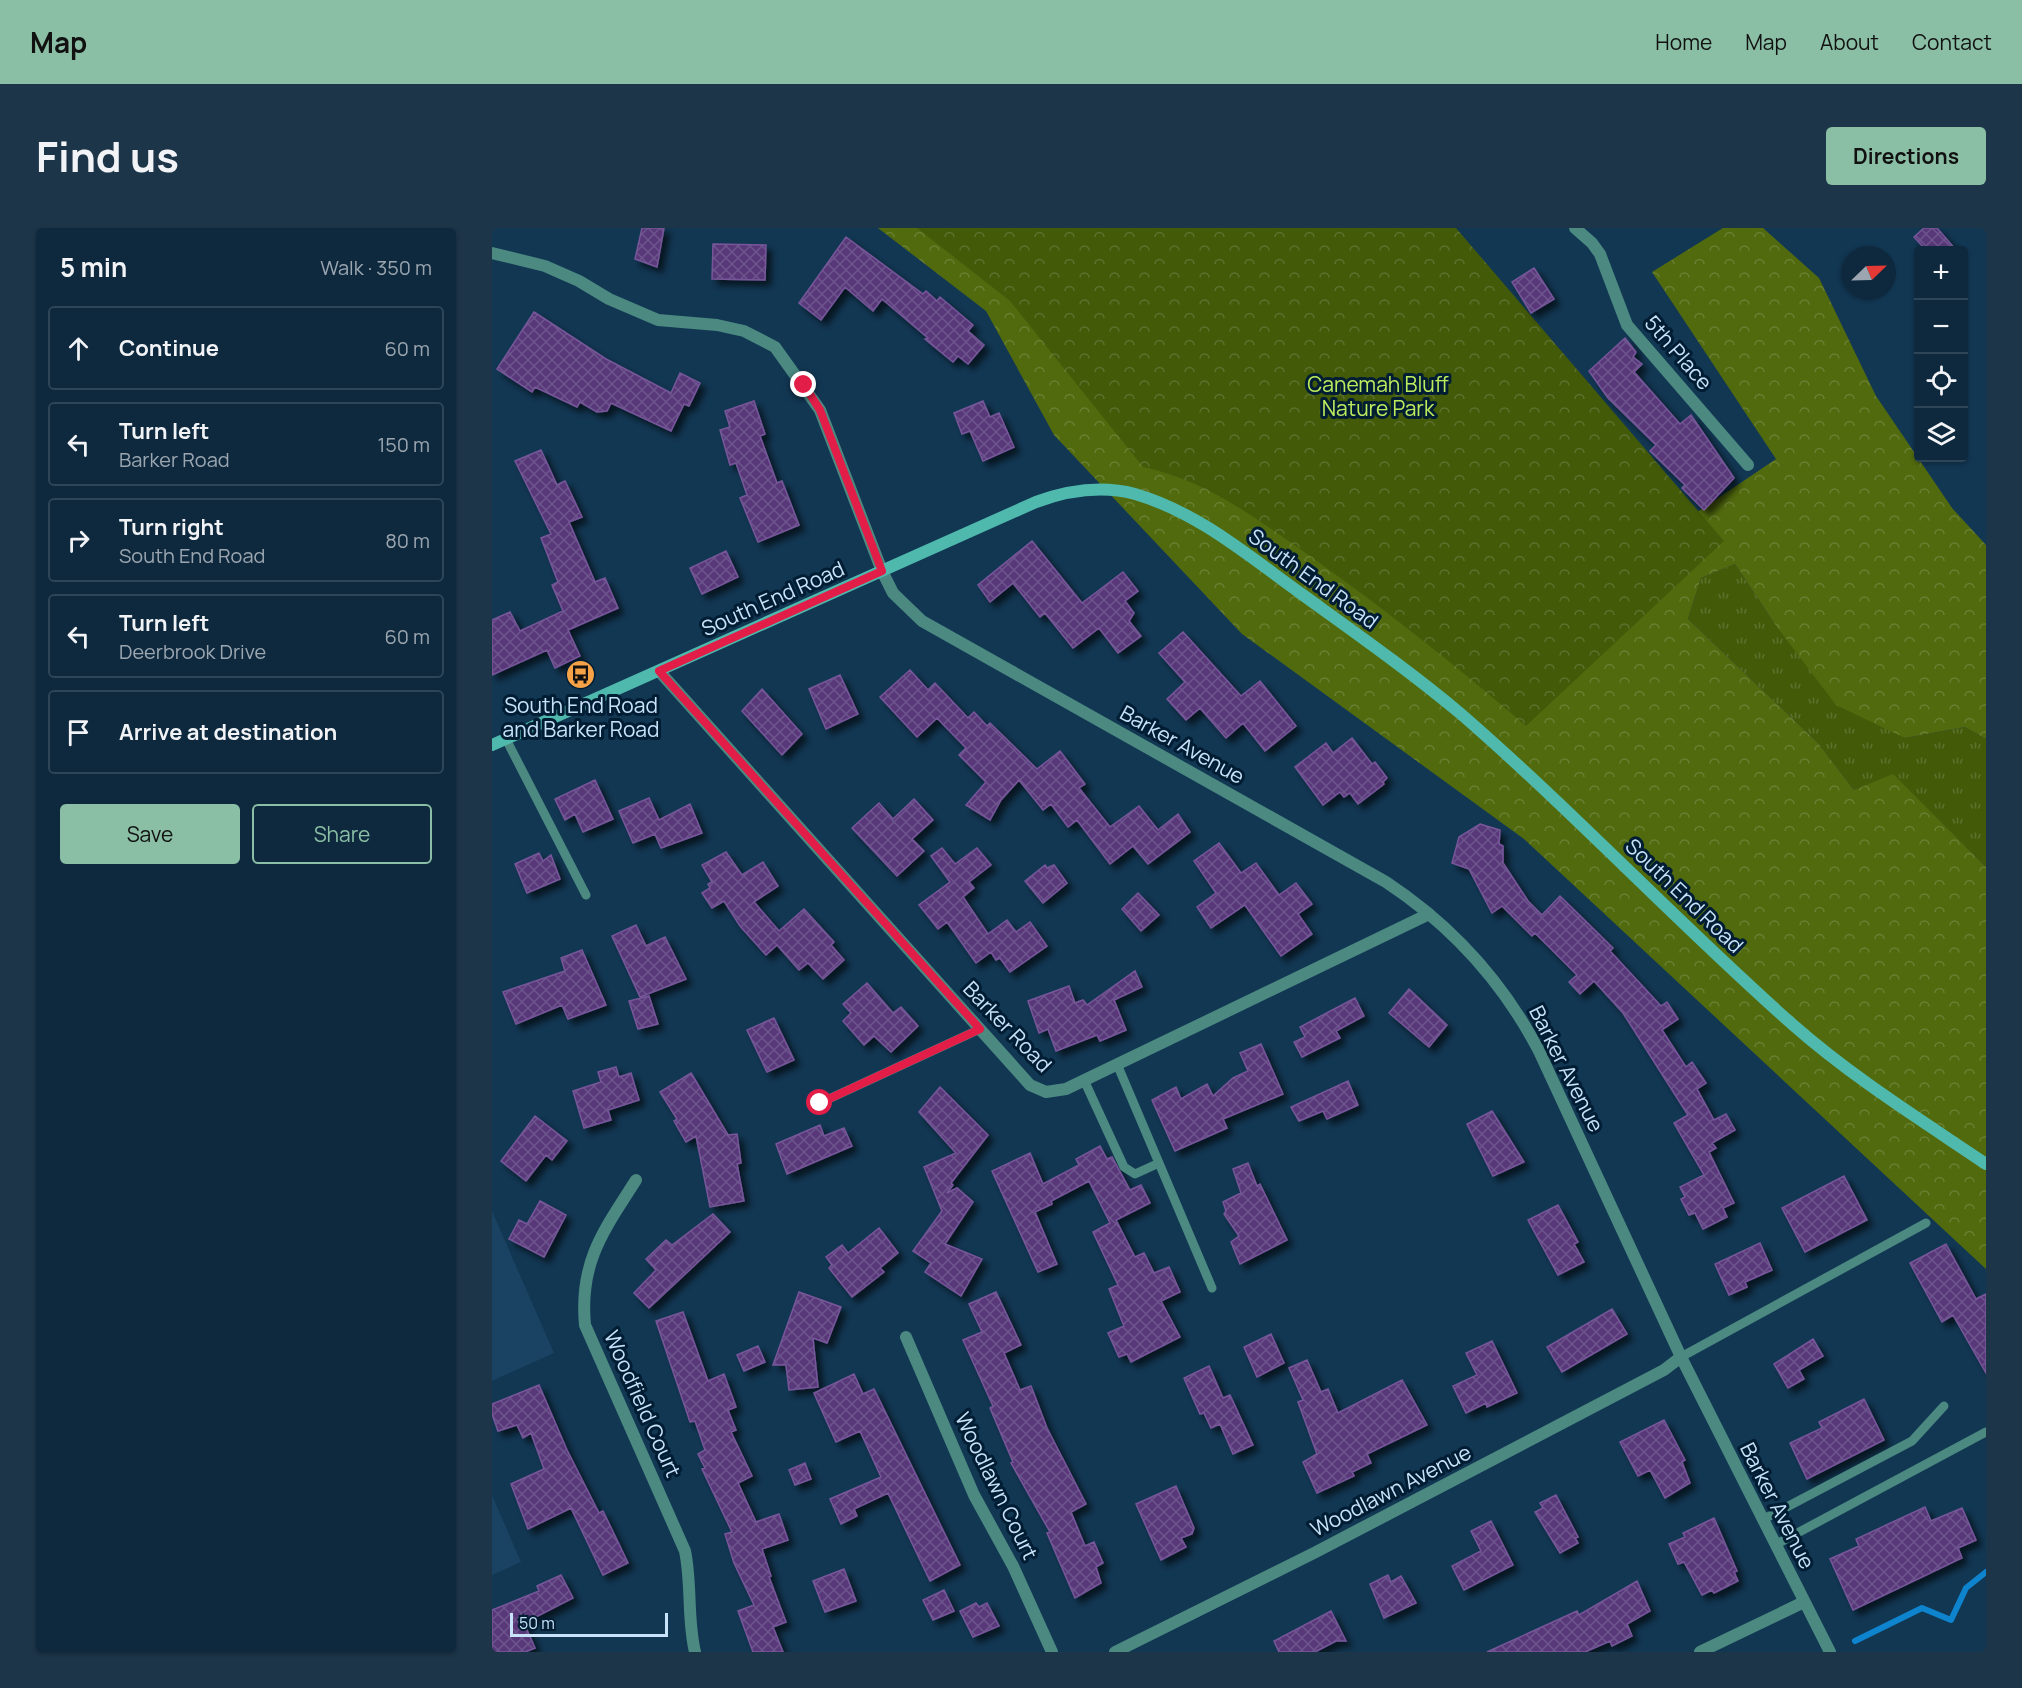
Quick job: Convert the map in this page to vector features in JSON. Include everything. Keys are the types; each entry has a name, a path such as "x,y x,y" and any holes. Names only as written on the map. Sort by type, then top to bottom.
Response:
{"main road":[{"name":"South End Road","path":"492,745 1022,507 1076,491 1108,489 1133,494 1186,516 1267,569 1444,701 1570,814 1796,1028 1842,1064 1986,1164"}],"street":[{"name":"5th Place","path":"1575,228 1592,243 1599,254 1628,325 1748,465"},
{"name":"Barker Avenue","path":"492,253 545,266 579,280 609,299 658,320 717,325 744,331 775,347 820,410 882,571 893,593 922,621 1349,860 1405,895 1429,914 1479,962 1509,1000 1528,1030 1681,1357 1830,1652"},
{"name":"Barker Road","path":"659,671 1030,1085 1046,1092 1066,1089 1429,914"},
{"name":"Woodfield Court","path":"636,1180 601,1234 591,1254 584,1289 585,1325 685,1551 690,1576 691,1621 695,1652"},
{"name":"Woodlawn Court","path":"906,1337 974,1495 1013,1566 1052,1652"},
{"name":"Woodlawn Avenue","path":"1115,1652 1314,1553 1664,1370 1681,1357"},
{"path":"1700,1652 1804,1602"}],"lane":[{"path":"506,739 558,836 586,895"},
{"path":"820,1103 980,1029"},
{"path":"1118,1064 1212,1288"},
{"path":"1084,1080 1124,1167 1135,1174 1160,1163"},
{"path":"1681,1357 1926,1223"},
{"path":"1762,1520 1912,1440 1944,1406"},
{"path":"1775,1545 1986,1432"}],"shaded area":[{"path":"492,1211 554,1353 492,1381"},
{"path":"492,1495 521,1562 492,1575"}],"green space":[{"path":"878,228 1447,228 1693,515 1776,459 1652,272 1723,228 1763,228 1819,278 1876,396 1914,452 1914,462 1921,462 1952,508 1986,545 1986,739 1965,727 1905,738 1836,705 1774,623 1735,564 1701,578 1688,619 1818,743 1854,790 1893,774 1986,867 1986,1269 1524,839 1242,634 1054,435 986,311"},
{"name":"Canemah Bluff Nature Park","path":"917,228 1456,228 1724,541 1526,726 1394,618 1271,529 1210,492 1167,473 1143,467 1010,301"},
{"path":"1735,564 1774,623 1905,738 1965,727 1986,739 1986,867 1893,775 1854,790 1818,743 1688,619 1701,578"}],"building":[{"path":"642,228 664,228 657,267 635,259"},
{"path":"1924,228 1937,228 1953,246 1922,246 1914,237"},
{"path":"846,237 923,294 926,291 937,301 940,297 973,325 968,331 984,345 968,364 958,356 953,362 882,299 873,311 845,287 821,320 799,303"},
{"path":"713,244 766,245 765,280 712,279"},
{"path":"1534,268 1554,299 1531,313 1512,282"},
{"path":"534,312 606,359 671,393 680,373 700,383 689,406 684,404 671,431 611,403 607,411 597,412 580,402 577,407 535,387 532,392 497,369"},
{"path":"1625,338 1636,352 1633,357 1642,364 1634,372 1680,424 1691,415 1734,478 1704,510 1682,488 1685,485 1650,451 1656,445 1608,398 1589,371"},
{"path":"754,401 765,434 760,436 777,483 782,481 799,525 758,542 740,498 747,495 736,463 730,465 720,430 730,427 725,411"},
{"path":"983,401 990,417 999,413 1014,447 983,461 970,431 962,434 954,413"},
{"path":"541,450 557,485 565,481 582,517 569,522 595,582 605,578 618,608 568,630 580,656 555,668 547,650 492,675 492,620 510,612 520,631 563,611 552,585 558,582 541,538 551,534 515,461"},
{"path":"1032,541 1082,603 1123,572 1138,591 1125,601 1134,613 1129,621 1141,636 1118,653 1099,628 1073,648 1045,613 1040,617 1013,583 990,602 978,585"},
{"path":"726,551 738,577 702,594 690,568"},
{"path":"1183,632 1241,696 1260,681 1296,726 1265,751 1243,723 1226,738 1200,708 1186,720 1167,699 1185,682 1159,653"},
{"path":"910,670 928,690 935,683 968,718 974,712 987,726 990,723 1037,769 1060,751 1085,784 1079,788 1110,827 1139,806 1158,830 1178,814 1190,832 1148,864 1133,846 1110,864 1077,820 1068,827 1051,804 1043,810 1019,780 1001,800 990,820 966,805 986,782 959,755 966,748 937,718 917,737 880,697"},
{"path":"840,675 858,714 826,729 809,689"},
{"path":"762,689 802,734 782,755 742,711"},
{"path":"1352,738 1372,764 1375,762 1387,778 1384,784 1358,804 1350,793 1344,797 1340,792 1323,805 1295,767 1326,743 1333,753"},
{"path":"595,780 613,819 583,832 575,814 565,820 555,799"},
{"path":"649,798 659,820 690,804 702,833 661,848 655,834 633,843 619,811"},
{"path":"914,799 933,820 912,839 924,851 897,876 852,828 879,803 893,819"},
{"path":"1480,824 1500,830 1499,844 1503,846 1503,863 1528,901 1542,915 1560,896 1613,948 1610,951 1661,1006 1667,1002 1678,1019 1662,1030 1686,1067 1692,1062 1706,1083 1697,1089 1714,1120 1726,1114 1735,1130 1712,1143 1716,1148 1709,1152 1734,1203 1723,1208 1727,1217 1703,1229 1695,1213 1689,1215 1681,1199 1685,1197 1680,1187 1704,1175 1674,1123 1688,1115 1623,1013 1594,981 1580,994 1569,982 1577,975 1535,933 1532,936 1502,906 1492,913 1469,869 1452,863 1459,837"},
{"path":"1219,843 1241,873 1256,863 1279,895 1296,883 1312,904 1298,914 1312,934 1281,956 1245,905 1211,928 1197,907 1216,893 1194,861"},
{"path":"942,848 955,864 977,848 991,865 969,882 974,888 963,897 988,934 1007,920 1016,932 1030,922 1047,946 1010,972 1000,958 996,960 991,952 976,963 947,922 938,929 919,905 950,882 931,856"},
{"path":"726,852 742,875 763,862 778,886 754,902 779,931 804,909 834,942 831,945 844,960 823,979 808,963 799,970 777,945 766,955 740,926 724,901 712,908 702,893 710,888 708,884 712,882 702,865"},
{"path":"539,853 543,861 551,855 560,879 527,893 515,864"},
{"path":"1045,865 1047,868 1054,865 1067,883 1043,903 1025,881"},
{"path":"1138,893 1159,915 1141,931 1122,909"},
{"path":"636,925 646,946 665,937 686,979 640,997 612,936"},
{"path":"582,950 606,1005 568,1019 562,1005 516,1024 503,992 565,971 561,958"},
{"path":"1135,971 1142,987 1114,1000 1126,1030 1100,1041 1097,1035 1056,1051 1048,1029 1039,1033 1028,1001 1069,986 1075,1003 1083,1000 1087,1005"},
{"path":"867,983 893,1013 901,1007 918,1026 891,1052 874,1036 864,1045 843,1021 851,1013 843,1004"},
{"path":"1409,989 1447,1025 1429,1047 1389,1013"},
{"path":"649,996 658,1024 638,1029 629,1001"},
{"path":"1355,998 1364,1016 1336,1031 1340,1038 1302,1057 1294,1042 1305,1037 1300,1027"},
{"path":"774,1018 794,1060 767,1072 747,1030"},
{"path":"1261,1044 1283,1094 1223,1119 1227,1128 1175,1151 1152,1100 1176,1087 1181,1099 1207,1084 1213,1096 1233,1078 1248,1071 1240,1053"},
{"path":"616,1067 619,1077 631,1073 639,1100 608,1110 611,1120 584,1128 573,1091 601,1082 598,1072"},
{"path":"691,1073 728,1135 737,1134 741,1163 737,1164 744,1201 710,1207 696,1136 686,1142 674,1121 677,1119 660,1092"},
{"path":"1348,1081 1358,1105 1327,1119 1323,1111 1299,1121 1291,1107"},
{"path":"940,1087 988,1135 951,1183 953,1185 947,1193 957,1188 973,1202 945,1244 982,1259 961,1296 925,1272 931,1263 913,1251 942,1211 924,1167 956,1153 919,1112"},
{"path":"1492,1111 1524,1162 1493,1176 1467,1124"},
{"path":"535,1116 567,1141 552,1160 546,1155 526,1181 501,1161"},
{"path":"820,1125 824,1136 844,1128 852,1146 787,1174 776,1144"},
{"path":"1100,1146 1107,1159 1112,1157 1130,1190 1141,1185 1150,1203 1116,1220 1135,1257 1144,1253 1154,1273 1169,1267 1180,1292 1161,1301 1180,1337 1131,1362 1127,1354 1119,1357 1108,1333 1124,1326 1109,1289 1118,1285 1093,1232 1110,1223 1089,1181 1035,1212 1057,1264 1038,1272 992,1171 1030,1153 1043,1184 1079,1165 1076,1159"},
{"path":"1248,1163 1257,1186 1260,1184 1287,1240 1240,1264 1231,1242 1239,1236 1224,1214 1226,1211 1223,1202 1241,1193 1233,1169"},
{"path":"1844,1176 1867,1220 1805,1252 1782,1208"},
{"path":"540,1201 566,1215 544,1257 509,1239 519,1220 527,1224"},
{"path":"1558,1205 1578,1242 1574,1244 1584,1262 1558,1275 1528,1220"},
{"path":"713,1214 730,1232 649,1308 634,1293 656,1270 646,1259 666,1240 672,1245"},
{"path":"879,1228 898,1253 880,1268 884,1272 852,1297 829,1268 832,1265 826,1257 842,1245 848,1253"},
{"path":"1760,1243 1772,1270 1745,1282 1747,1287 1729,1295 1715,1264"},
{"path":"1946,1244 1976,1299 1986,1294 1986,1373 1953,1315 1942,1322 1910,1263"},
{"path":"799,1292 841,1307 827,1343 813,1338 818,1387 789,1390 786,1365 773,1365"},
{"path":"996,1292 1021,1345 1004,1353 1020,1390 1031,1386 1047,1428 1086,1504 1071,1512 1085,1546 1094,1542 1103,1563 1096,1567 1101,1583 1075,1598 1047,1533 1050,1532 1011,1463 1013,1462 990,1408 993,1406 963,1340 982,1332 969,1304"},
{"path":"1612,1309 1627,1334 1562,1372 1547,1347"},
{"path":"683,1312 708,1381 724,1374 736,1407 728,1410 736,1430 731,1432 752,1476 738,1483 756,1522 779,1514 788,1540 762,1549 771,1576 769,1577 786,1622 773,1627 783,1652 753,1652 738,1611 754,1605 734,1563 725,1534 732,1532 702,1469 705,1468 698,1454 705,1450 695,1421 690,1422 656,1321"},
{"path":"1271,1334 1284,1363 1257,1377 1244,1347"},
{"path":"1813,1339 1823,1356 1799,1370 1804,1379 1788,1388 1774,1364"},
{"path":"1492,1341 1517,1393 1487,1407 1486,1403 1466,1413 1453,1386 1477,1375 1466,1353"},
{"path":"758,1346 765,1362 744,1371 737,1355"},
{"path":"1307,1360 1321,1392 1328,1389 1338,1413 1402,1380 1427,1425 1367,1454 1371,1463 1352,1472 1354,1476 1317,1493 1303,1462 1317,1454 1298,1402 1303,1400 1289,1368"},
{"path":"1209,1366 1223,1398 1230,1395 1253,1445 1233,1454 1220,1424 1211,1428 1204,1413 1200,1414 1184,1378"},
{"path":"854,1374 863,1394 874,1389 960,1565 930,1581 888,1493 854,1509 857,1516 841,1524 830,1499 881,1477 860,1431 836,1442 814,1393"},
{"path":"539,1385 567,1450 599,1513 603,1511 628,1563 603,1575 571,1508 528,1529 511,1484 544,1469 531,1433 523,1438 517,1425 498,1431 492,1414 492,1404"},
{"path":"1864,1399 1884,1440 1807,1479 1790,1443 1822,1428 1819,1422"},
{"path":"1664,1420 1685,1460 1682,1462 1690,1483 1665,1498 1650,1470 1638,1476 1620,1442"},
{"path":"805,1463 811,1479 795,1485 789,1470"},
{"path":"1176,1486 1194,1528 1192,1534 1181,1538 1186,1547 1161,1560 1136,1504"},
{"path":"1556,1495 1578,1537 1575,1538 1578,1543 1560,1553 1535,1512 1543,1508 1540,1503"},
{"path":"1925,1507 1931,1521 1962,1508 1976,1540 1958,1548 1962,1558 1853,1610 1830,1559 1859,1546 1856,1539"},
{"path":"1714,1518 1737,1571 1734,1572 1738,1581 1714,1593 1712,1590 1702,1595 1684,1562 1678,1564 1669,1544 1685,1537 1683,1533"},
{"path":"1491,1521 1513,1565 1464,1590 1452,1566 1481,1551 1471,1531"},
{"path":"844,1569 856,1601 825,1612 813,1581"},
{"path":"561,1575 573,1598 524,1623 535,1648 525,1652 492,1652 492,1610 539,1591 537,1586"},
{"path":"1388,1575 1391,1582 1401,1576 1416,1603 1384,1618 1370,1584"},
{"path":"1637,1581 1650,1611 1627,1624 1632,1636 1612,1646 1610,1641 1585,1652 1487,1652 1577,1611 1579,1615"},
{"path":"944,1590 954,1611 933,1620 923,1600"},
{"path":"976,1603 979,1607 987,1603 999,1626 973,1637 960,1611"},
{"path":"1331,1611 1346,1641 1336,1641 1315,1652 1279,1652 1274,1641"}],"waterway":[{"path":"1855,1641 1922,1608 1951,1620 1966,1588 1986,1572"}],"place":[{"name":"South End Road and Barker Road","path":"581,675"}],"route":[{"path":"804,385 820,410 882,571 659,671 980,1029 820,1103"}]}
